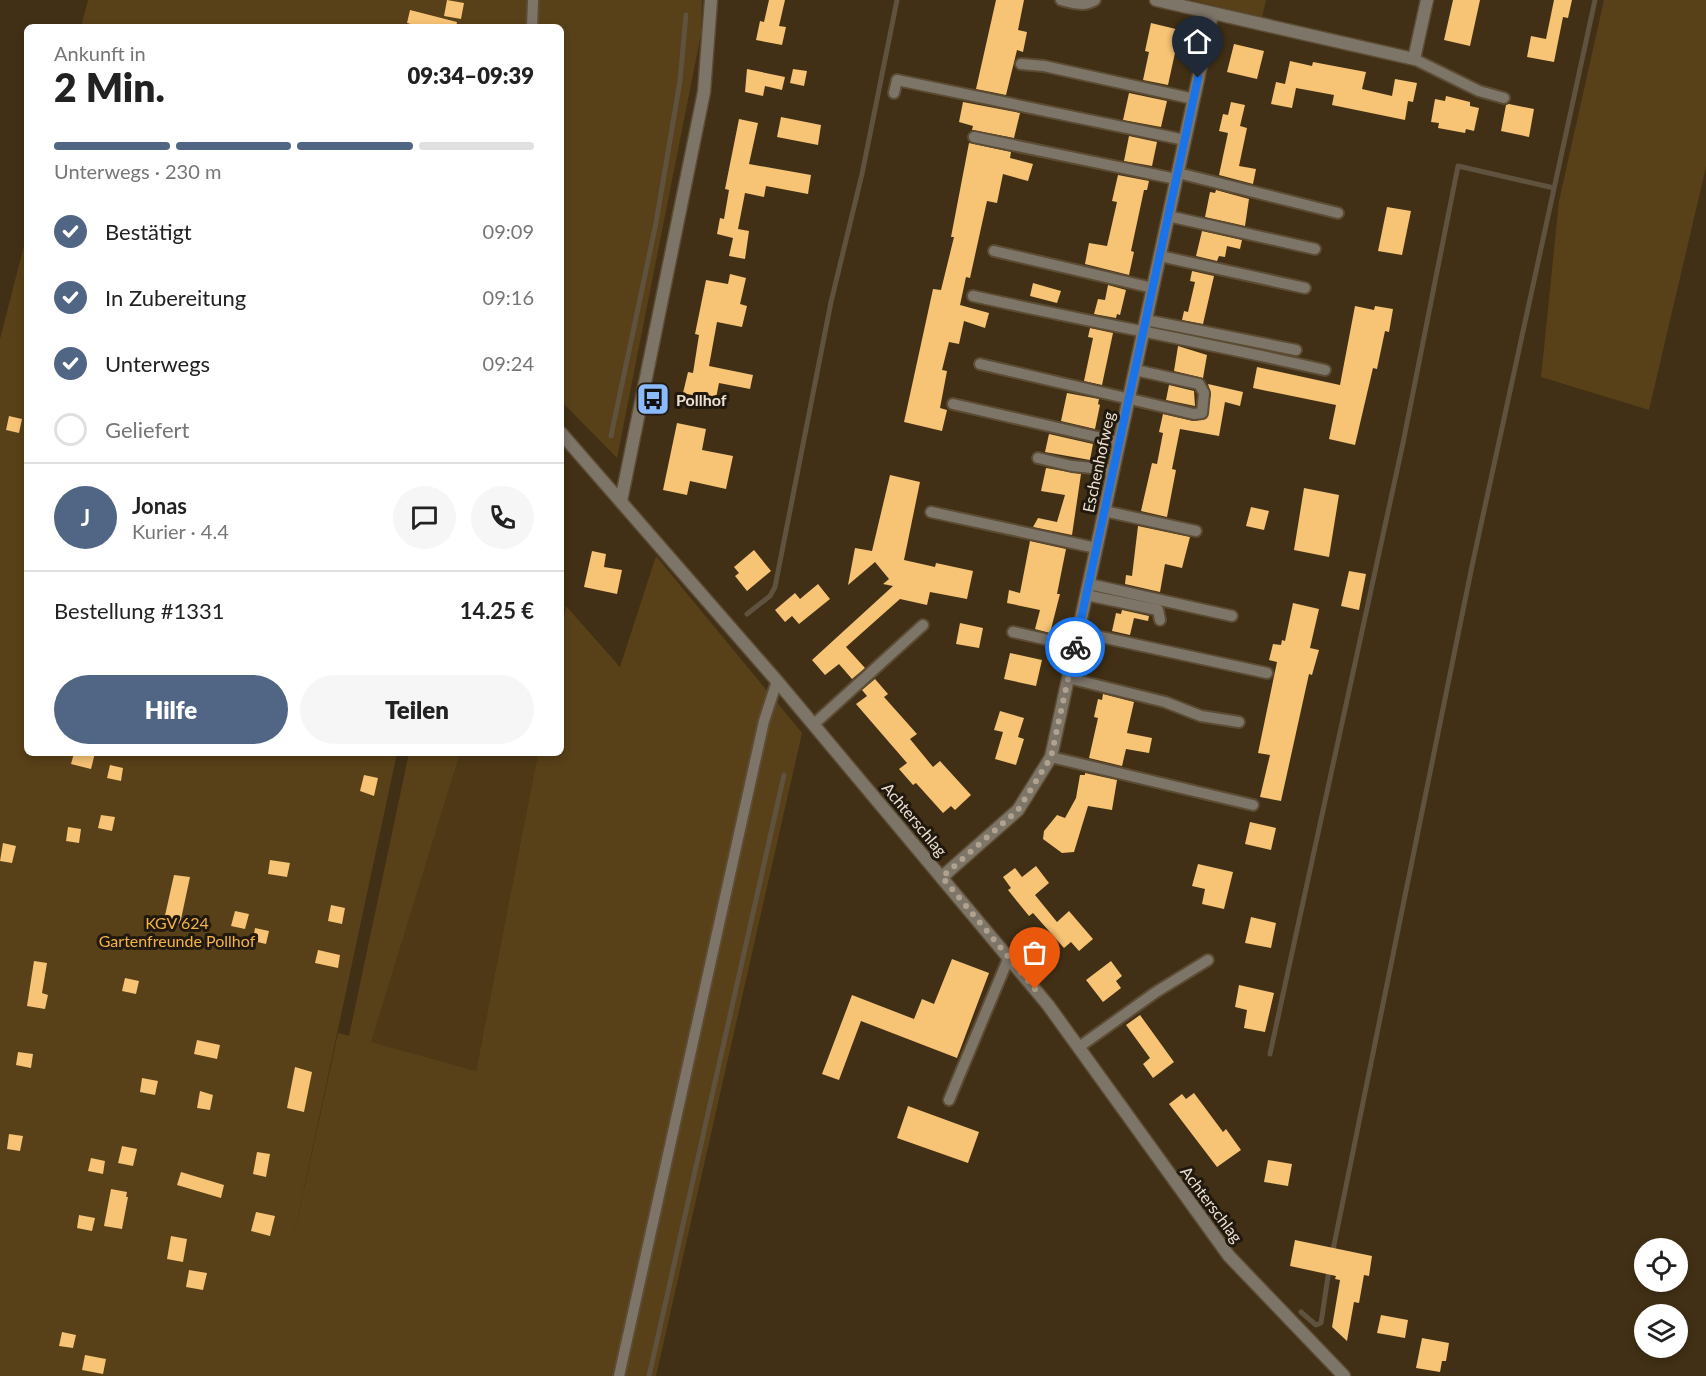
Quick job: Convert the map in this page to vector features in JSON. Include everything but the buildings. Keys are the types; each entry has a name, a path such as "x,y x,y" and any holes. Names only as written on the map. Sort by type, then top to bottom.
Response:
{"street":[{"path":"621,501 704,92 711,0"},
{"path":"1156,0 1212,15 1414,59 1427,0"},
{"name":"Eschenhofweg","path":"942,877 1018,810 1051,757 1212,15"},
{"name":"Achterschlag","path":"564,436 814,724 1009,957 1079,1047 1229,1256 1344,1376"}],"lane":[{"path":"532,24 533,0"},
{"path":"1061,0 1079,4 1088,4 1095,0"},
{"path":"1414,59 1479,91 1504,98"},
{"path":"1021,64 1044,66 1194,99"},
{"path":"894,93 897,80 1185,140"},
{"path":"974,137 1177,176 1338,213"},
{"path":"1168,216 1315,249"},
{"path":"994,251 1153,288"},
{"path":"1160,256 1305,288"},
{"path":"973,296 1143,333 1188,338 1325,370"},
{"path":"1146,320 1296,350"},
{"path":"980,364 1194,414 1202,413 1204,393 1198,384 1135,370"},
{"path":"954,404 1119,442"},
{"path":"1038,458 1072,466 1113,470"},
{"path":"1104,511 1196,531"},
{"path":"931,512 1096,548"},
{"path":"1087,589 1232,616"},
{"path":"1087,589 1158,610 1160,620"},
{"path":"814,724 923,625"},
{"path":"1013,632 1075,646"},
{"path":"1078,632 1267,673"},
{"path":"1068,678 1165,702 1202,716 1239,722"},
{"path":"619,1376 762,733 777,681"},
{"path":"1051,757 1253,805"},
{"path":"949,1100 1009,957"},
{"path":"1079,1047 1156,992 1208,960"}],"shaded area":[{"path":"459,756 537,756 476,1071 370,1042"}],"green space":[{"path":"88,0 702,0 701,34 617,458 564,404 564,24 82,24"},
{"path":"1192,0 1266,0 1262,17"},
{"path":"1604,0 1706,0 1706,167 1649,410 1541,377 1559,201"},
{"name":"KGV 624 Gartenfreunde Pollhof","path":"24,246 24,756 396,756 290,1254 338,1033 349,1036 408,756 459,756 371,1042 476,1071 537,756 564,756 564,617 566,606 620,667 656,556 802,733 656,1376 0,1376 0,339"}],"waterway":[{"path":"747,614 770,596 775,587 831,302 862,174 897,0"},
{"path":"1332,1255 1472,566 1595,0"},
{"path":"611,436 656,223 680,81 686,15"},
{"path":"1270,1054 1403,443 1458,166 1554,188"},
{"path":"649,1376 784,775"},
{"path":"1301,1312 1316,1325 1321,1323 1329,1270"}],"way so far":[{"path":"1035,989 942,877 1018,810 1051,757 1075,647"}],"place":[{"name":"Pollhof","path":"653,399"}],"route":[{"path":"1075,647 1198,78"}]}
